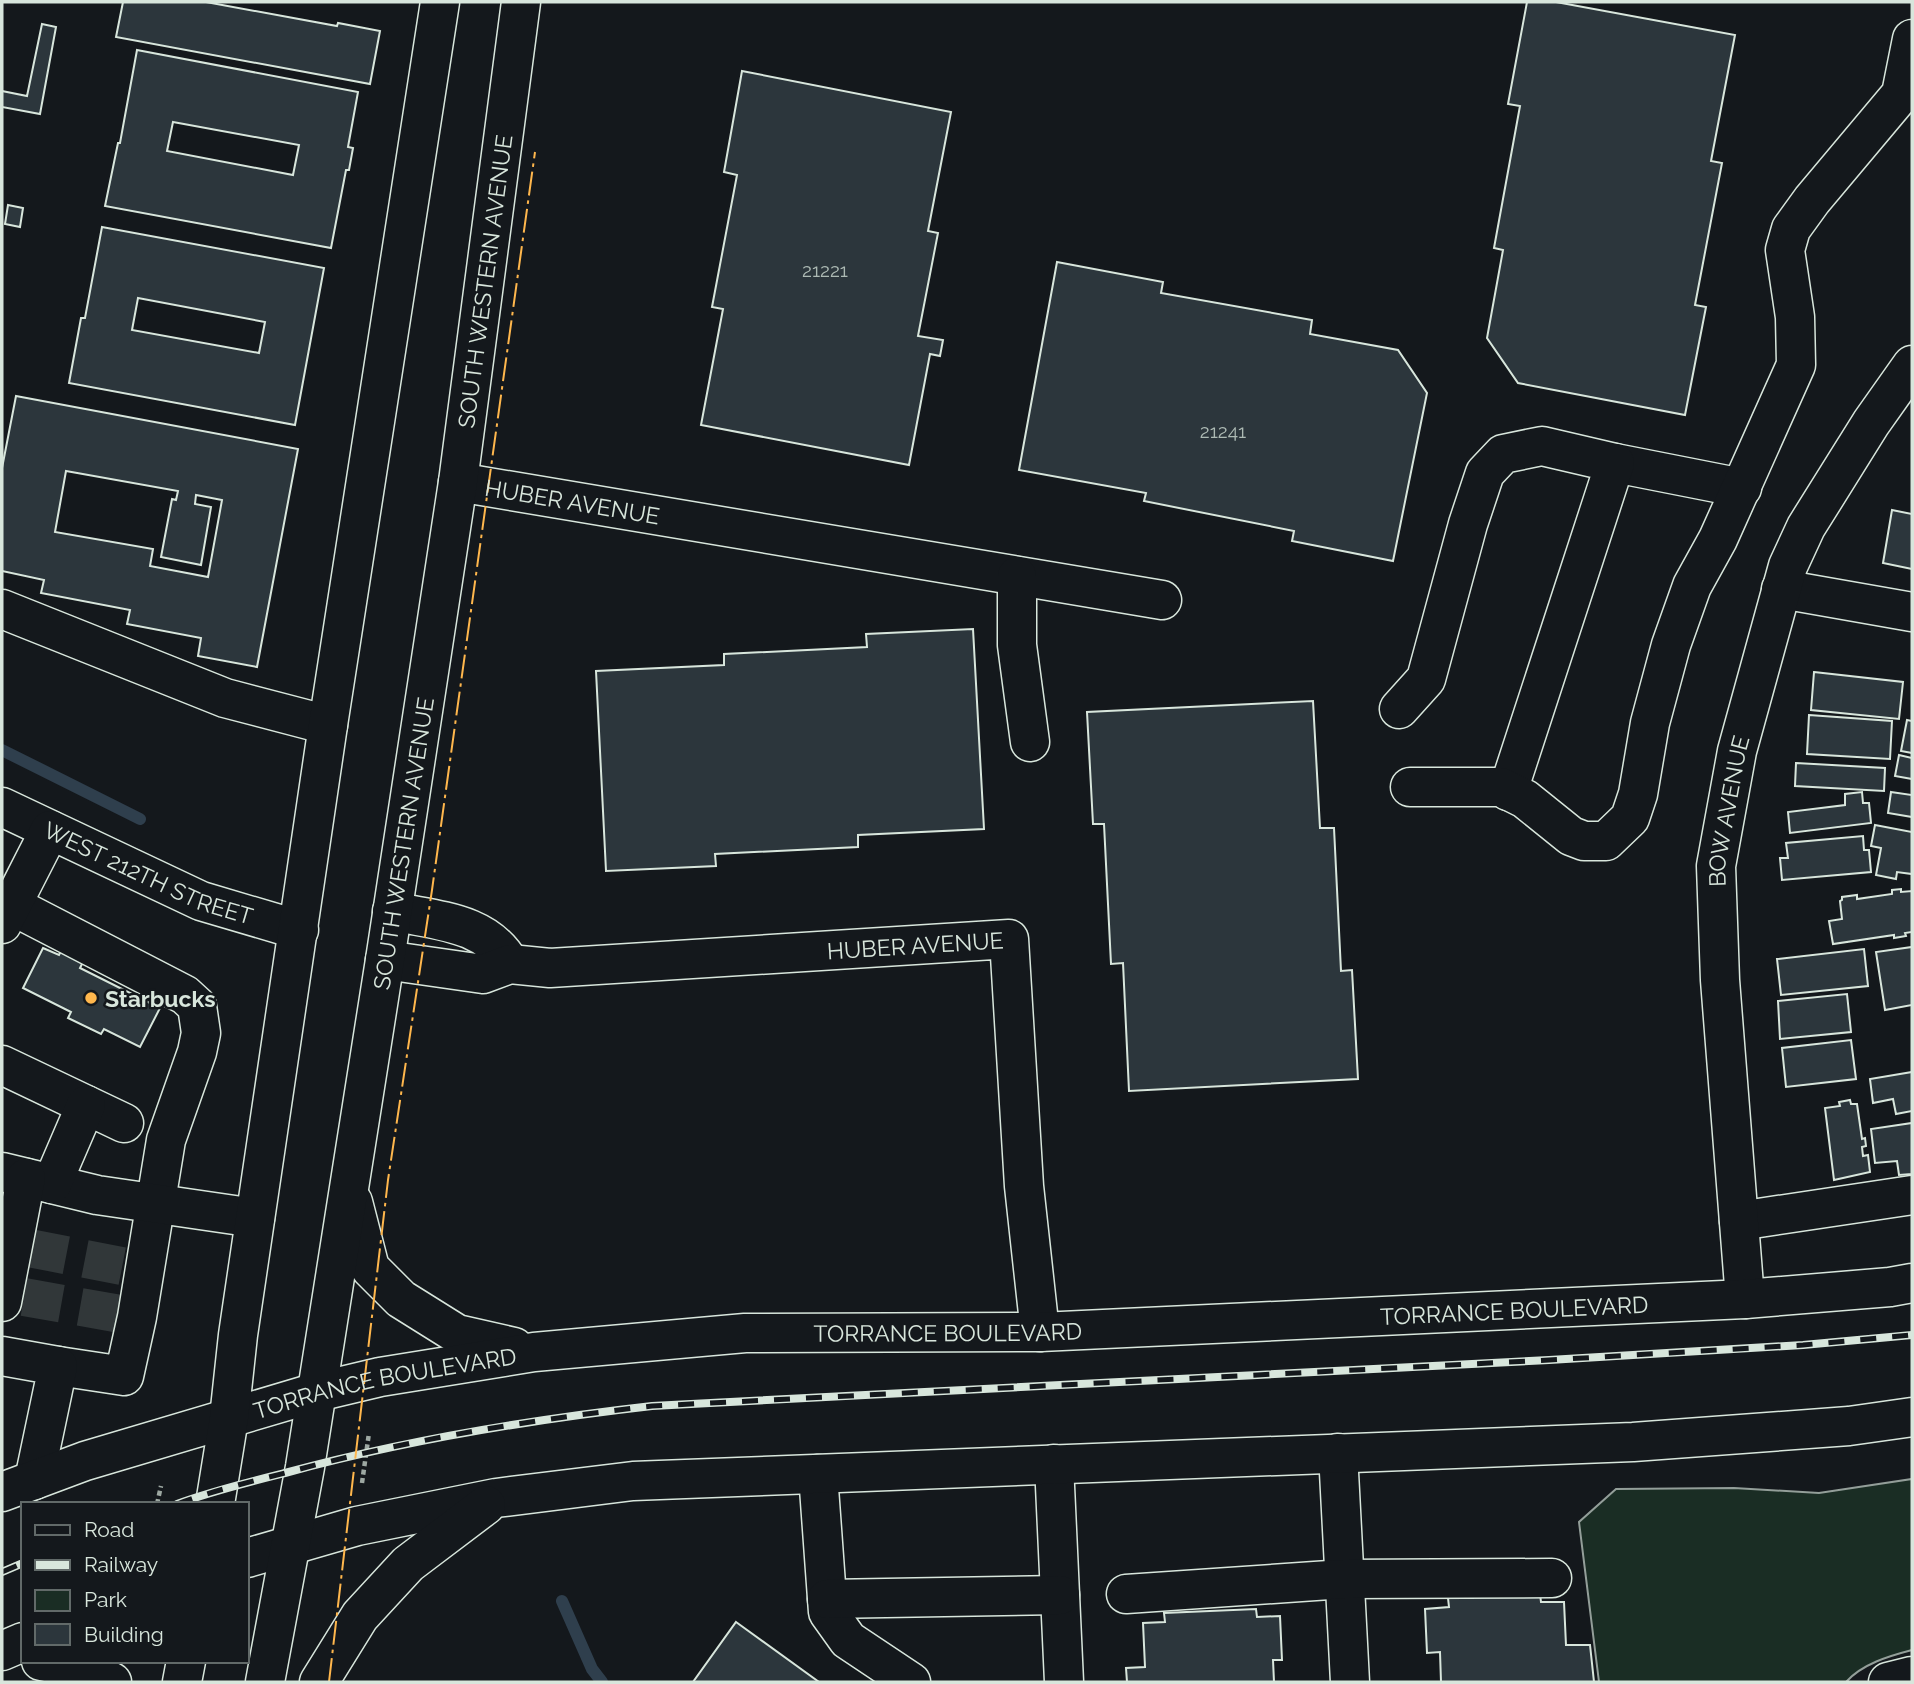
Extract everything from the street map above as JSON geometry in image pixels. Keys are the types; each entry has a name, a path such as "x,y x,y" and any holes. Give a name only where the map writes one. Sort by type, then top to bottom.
{"main road":[{"path":"215,1502 328,725 440,2"},
{"name":"SOUTH WESTERN AVENUE","path":"265,1682 330,1319 348,1182 458,482 521,2"},
{"path":"1410,787 1501,787 1525,799 1571,836 1584,841 1606,841 1630,818 1638,794 1650,723 1671,645 1692,586 1742,488 1796,365 1795,317 1785,250 1791,229 1901,94 1912,39"},
{"name":"BOW AVENUE","path":"1745,1299 1720,980 1716,866 1737,751 1788,566 1806,527 1871,423 1912,365"},
{"path":"1399,709 1426,679 1468,524 1485,473 1503,454 1542,446 1742,488"},
{"path":"1508,791 1615,463"},
{"name":"HUBER AVENUE","path":"458,482 1161,600"},
{"path":"1017,576 1017,645 1030,742"},
{"path":"1781,589 1912,612"},
{"path":"2,609 225,698 328,725"},
{"name":"WEST 212TH STREET","path":"2,807 201,901 299,930"},
{"path":"2,1356 124,1376 138,1269 157,1204 166,1140 197,1052 201,1033 197,1006 185,995 7,914 50,830"},
{"path":"392,911 472,929 486,936 503,951 510,964"},
{"name":"HUBER AVENUE","path":"385,960 482,974 510,964 550,968 1009,939 1024,1186 1041,1332"},
{"path":"2,1065 124,1123"},
{"path":"10,1298 21,1247 26,1178 86,1105"},
{"path":"26,1178 97,1195 255,1218"},
{"path":"348,1182 370,1268 401,1299 457,1334 534,1352"},
{"path":"1739,1221 1912,1195"},
{"name":"TORRANCE BOULEVARD","path":"18,1486 85,1461 317,1392 380,1377 534,1352 745,1333 1041,1332 1745,1299 1912,1283"},
{"path":"18,1486 58,1366"},
{"path":"248,1558 357,1526 496,1498 633,1481 1633,1442 1849,1426 1912,1417"},
{"path":"1338,1453 1350,1682"},
{"path":"1054,1464 1064,1682"},
{"path":"818,1474 828,1612 848,1640 911,1682"},
{"path":"319,1682 360,1616 408,1564 496,1498"},
{"path":"1126,1594 1344,1579 1552,1578"},
{"path":"827,1599 1060,1595"},
{"path":"2,1651 21,1643"},
{"path":"2,1663 21,1660"},
{"path":"51,1663 94,1672 111,1682"},
{"path":"182,1682 186,1663"},
{"path":"1888,1682 1912,1676"}],"path":[{"path":"362,1483 369,1433"},
{"path":"158,1502 160,1486"}],"green space":[{"path":"1912,1479 1912,1650 1868,1666 1846,1682 1599,1682 1579,1522 1616,1489 1734,1488 1819,1493"}],"building":[{"path":"123,2 206,2 337,26 338,23 380,31 370,84 116,37"},
{"path":"1527,2 1556,2 1735,35 1711,161 1722,163 1695,305 1706,307 1685,415 1518,383 1487,338 1503,250 1494,248 1520,106 1508,104"},
{"path":"42,24 56,27 40,114 2,107 2,91 27,96"},
{"path":"137,50 358,92 348,147 353,148 349,170 346,170 331,248 105,206","holes":["173,122 299,145 293,175 167,151"]},
{"path":"742,71 951,112 928,231 938,233 918,336 943,340 940,356 930,354 909,465 701,425 723,309 712,307 737,175 724,172"},
{"path":"8,205 23,208 20,227 5,224"},
{"path":"102,227 324,268 295,425 69,383 81,318 85,318","holes":["138,298 265,322 259,353 132,330"]},
{"path":"1057,262 1163,282 1161,293 1312,320 1310,334 1398,350 1427,393 1393,561 1292,541 1294,531 1144,501 1146,493 1019,470"},
{"path":"16,396 298,449 257,667 198,656 201,638 127,624 130,610 41,593 44,580 2,571 2,468","holes":["66,471 178,491 176,500 172,499 161,557 201,565 211,507 195,504 196,495 222,500 208,577 150,566 153,549 55,532"]},
{"path":"1892,510 1912,514 1912,569 1883,563"},
{"path":"973,629 984,829 858,835 858,847 715,854 716,866 606,871 596,671 724,665 724,654 867,647 866,634"},
{"path":"1814,672 1903,682 1899,719 1811,710"},
{"path":"1313,701 1320,828 1334,828 1341,971 1352,970 1358,1079 1129,1091 1123,963 1111,964 1104,824 1093,824 1087,712"},
{"path":"1809,715 1892,721 1890,759 1807,754"},
{"path":"1907,720 1912,721 1912,753 1901,751"},
{"path":"1899,755 1912,758 1912,779 1895,776"},
{"path":"1796,763 1885,768 1884,791 1795,786"},
{"path":"1862,792 1863,803 1869,803 1871,823 1790,833 1788,812 1845,805 1845,794"},
{"path":"1891,792 1912,795 1912,817 1888,813"},
{"path":"1875,825 1912,832 1912,874 1897,872 1896,879 1876,875 1881,848 1871,846"},
{"path":"1863,836 1864,850 1869,850 1871,872 1782,880 1780,858 1788,858 1786,843"},
{"path":"1901,889 1901,892 1912,891 1912,932 1894,938 1894,935 1833,944 1829,921 1842,919 1842,897 1857,895 1857,899 1892,894 1892,890"},
{"path":"1912,947 1912,1005 1885,1010 1876,952"},
{"name":"Starbucks","path":"43,948 59,955 62,949 84,960 80,968 160,1008 140,1047 104,1029 101,1034 68,1018 71,1012 23,988"},
{"path":"1864,949 1868,986 1781,995 1777,959"},
{"path":"1847,994 1851,1032 1780,1039 1778,1001"},
{"path":"1851,1040 1856,1079 1786,1087 1782,1048"},
{"path":"1912,1072 1912,1111 1896,1114 1893,1099 1873,1103 1870,1079"},
{"path":"1850,1100 1851,1104 1857,1104 1862,1139 1865,1138 1866,1146 1862,1147 1863,1156 1868,1155 1870,1172 1834,1180 1825,1108 1840,1106 1839,1102"},
{"path":"1912,1123 1912,1174 1899,1175 1897,1161 1875,1163 1871,1129"},
{"path":"1540,1594 1541,1602 1564,1602 1566,1645 1590,1645 1594,1682 1441,1682 1440,1652 1427,1653 1425,1609 1449,1607 1448,1598"},
{"path":"1256,1609 1257,1617 1280,1616 1282,1660 1273,1660 1274,1682 1127,1682 1126,1668 1145,1667 1143,1623 1165,1622 1164,1613"},
{"path":"736,1622 819,1682 693,1682"}],"waterway":[{"path":"2,750 140,819"},
{"path":"562,1601 592,1669 602,1682"}],"tunnel":[{"path":"29,1248 132,1268"},
{"path":"24,1297 126,1315"}],"railway":[{"path":"183,1502 330,1461 422,1441 513,1425 652,1406 1549,1360 1803,1345 1912,1335"},
{"path":"2,1572 21,1564"}],"power":[{"path":"329,1682 388,1180 432,890 535,152"}],"place":[{"name":"Starbucks","path":"91,998"}]}
